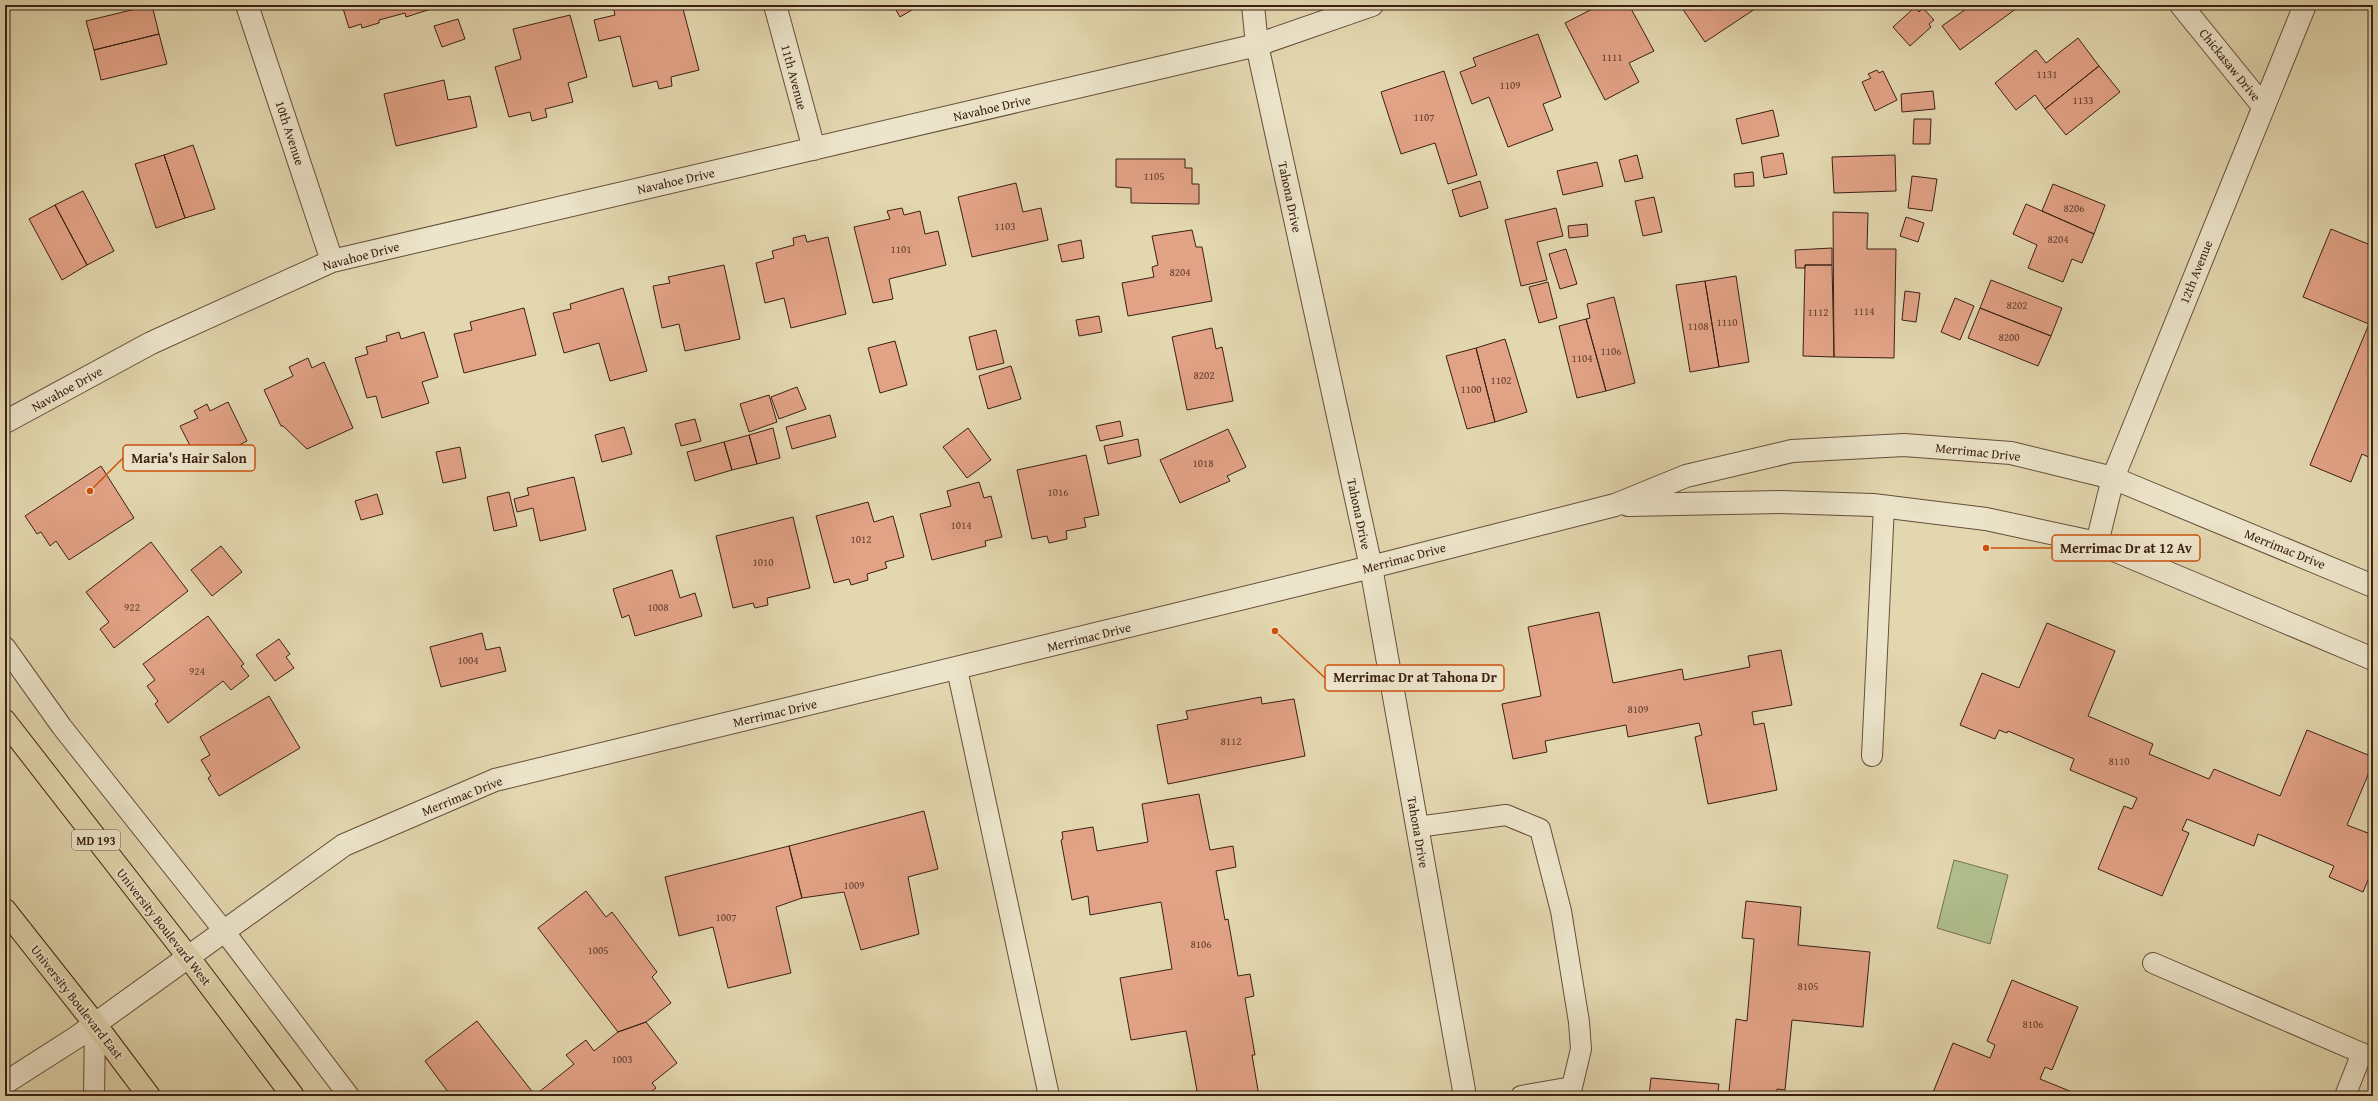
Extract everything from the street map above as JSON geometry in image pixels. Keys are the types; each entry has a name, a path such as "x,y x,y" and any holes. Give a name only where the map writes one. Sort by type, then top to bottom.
{"main road":[{"name":"University Boulevard West","path":"5,721 189,958 293,1096"},
{"name":"University Boulevard East","path":"5,910 95,1024 149,1096"}],"street":[{"name":"10th Avenue","path":"247,5 332,261"},
{"name":"11th Avenue","path":"775,5 814,149"},
{"name":"Tahona Drive","path":"1253,5 1257,45 1371,567 1465,1096"},
{"name":"Navahoe Drive","path":"5,422 151,343 332,261 1257,45 1372,5"},
{"name":"Chickasaw Drive","path":"2181,5 2263,106"},
{"name":"12th Avenue","path":"2098,543 2113,478 2305,5"},
{"name":"Merrimac Drive","path":"5,1083 95,1024 189,958 344,845 495,780 957,669 1371,567 1615,505 1686,476 1792,451 1904,445 2012,453 2113,478 2373,586"},
{"name":"Merrimac Drive","path":"1615,505 1780,502 1884,506 1986,519 2098,543 2373,659"}],"lane":[{"path":"1872,756 1884,506"},
{"path":"5,647 62,727 224,931 349,1096"},
{"path":"957,669 1049,1096"},
{"path":"1417,827 1506,814 1540,829 1561,911 1581,1049 1572,1087 1521,1096"},
{"path":"2153,963 2368,1056 2345,1096"},
{"path":"94,1096 95,1024"}],"green space":[{"path":"1954,860 2008,875 1990,944 1937,928"}],"building":[{"path":"152,5 159,34 94,50 86,21"},
{"path":"342,5 430,5 431,9 406,17 405,13 379,20 379,23 362,28 361,24 349,28"},
{"path":"682,5 699,70 671,77 672,86 659,89 657,81 633,87 620,36 599,41 594,20 615,15 613,6"},
{"path":"893,5 920,5 900,17"},
{"path":"1600,5 1629,5 1654,51 1629,63 1639,82 1605,100 1565,23"},
{"path":"1680,5 1761,5 1705,42"},
{"path":"1965,5 2021,5 1960,50 1942,26 1966,9"},
{"path":"1915,7 1919,12 1923,8 1934,20 1929,24 1931,27 1910,46 1893,27"},
{"path":"570,15 587,77 568,83 573,102 545,109 547,117 532,121 530,112 509,117 495,67 521,59 513,29"},
{"path":"458,19 465,39 442,47 434,26"},
{"path":"159,34 167,64 101,80 94,50"},
{"path":"1538,34 1561,97 1543,104 1553,130 1508,147 1489,97 1472,104 1460,72 1476,66 1473,58"},
{"path":"2078,38 2099,66 2045,109 2035,95 2016,110 1995,83 2036,50 2046,63"},
{"path":"2099,66 2120,92 2066,135 2045,109"},
{"path":"1877,70 1879,73 1883,71 1897,100 1875,111 1862,82 1871,78 1868,74"},
{"path":"1444,71 1477,175 1448,184 1435,143 1401,154 1381,92"},
{"path":"444,80 448,100 470,96 477,127 396,146 384,94"},
{"path":"1933,91 1935,109 1902,112 1901,94"},
{"path":"1773,110 1779,136 1742,144 1736,119"},
{"path":"1914,119 1931,119 1930,144 1913,144"},
{"path":"193,145 215,209 185,218 164,155"},
{"path":"1783,153 1787,174 1764,178 1761,157"},
{"path":"164,155 185,218 156,228 135,164"},
{"path":"1637,155 1643,178 1625,182 1619,160"},
{"path":"1895,155 1896,191 1834,193 1832,157"},
{"path":"1116,159 1185,159 1185,168 1192,168 1192,184 1199,184 1199,204 1131,203 1131,188 1116,187"},
{"path":"1597,162 1603,186 1563,195 1557,171"},
{"path":"1753,172 1754,186 1735,187 1734,174"},
{"path":"1912,176 1937,179 1932,211 1908,208"},
{"path":"1480,181 1488,208 1460,217 1452,190"},
{"path":"1016,183 1023,212 1041,208 1048,240 972,257 958,197"},
{"path":"2053,184 2105,205 2094,234 2042,211"},
{"path":"83,191 114,251 87,265 55,205"},
{"path":"1654,197 1662,232 1643,236 1635,201"},
{"path":"2026,204 2094,234 2082,263 2072,259 2063,282 2028,268 2037,245 2013,234"},
{"path":"55,205 87,265 62,280 29,219"},
{"path":"902,208 904,215 920,211 925,234 938,231 946,265 889,279 893,299 873,303 854,227 890,219 887,211"},
{"path":"1556,208 1563,236 1537,242 1547,280 1521,286 1505,220"},
{"path":"1833,212 1868,213 1867,249 1896,249 1894,358 1834,357"},
{"path":"1906,217 1924,223 1918,242 1900,236"},
{"path":"1587,224 1588,236 1569,238 1568,226"},
{"path":"2331,229 2373,246 2373,459 2362,454 2351,482 2310,465 2369,324 2303,297"},
{"path":"1192,230 1196,247 1202,247 1212,301 1128,316 1122,283 1154,277 1152,267 1158,265 1152,236"},
{"path":"805,235 807,242 828,237 846,314 791,328 784,298 765,303 756,263 774,258 772,251 794,245 793,238"},
{"path":"1081,240 1084,258 1062,262 1058,245"},
{"path":"1832,248 1832,265 1805,265 1805,268 1796,268 1795,250"},
{"path":"1566,249 1577,284 1560,289 1549,254"},
{"path":"724,265 740,339 685,351 679,324 662,328 653,286 670,283 668,277"},
{"path":"1805,265 1832,265 1834,357 1803,356"},
{"path":"1736,276 1749,362 1719,367 1705,281"},
{"path":"1991,280 2062,308 2051,336 1980,308"},
{"path":"1705,281 1719,367 1690,372 1676,285"},
{"path":"1548,282 1557,318 1539,323 1529,287"},
{"path":"623,288 647,371 610,381 599,343 564,353 553,313 571,309 570,304"},
{"path":"1905,291 1920,293 1916,322 1902,320"},
{"path":"1614,297 1635,383 1606,391 1586,319 1590,318 1587,304"},
{"path":"1955,298 1974,306 1960,340 1941,332"},
{"path":"524,308 536,355 464,373 454,334 472,330 470,322"},
{"path":"1980,308 2051,336 2038,366 1968,338"},
{"path":"1099,316 1102,332 1079,336 1076,320"},
{"path":"1586,319 1606,391 1577,398 1559,326"},
{"path":"1212,328 1216,349 1222,347 1233,401 1187,410 1172,337"},
{"path":"996,330 1004,363 977,370 969,337"},
{"path":"399,332 401,339 424,332 438,377 422,382 429,403 382,418 376,396 367,398 355,358 368,354 366,347 387,341 386,336"},
{"path":"1505,339 1527,412 1495,422 1476,348"},
{"path":"895,341 907,385 880,393 868,348"},
{"path":"1476,348 1495,422 1467,429 1446,356"},
{"path":"308,358 312,368 324,362 353,428 307,449 283,426 281,426 264,390 293,376 289,367"},
{"path":"1011,366 1021,399 988,409 979,376"},
{"path":"797,387 806,409 779,419 771,397"},
{"path":"769,395 777,422 749,432 740,404"},
{"path":"228,402 247,441 200,465 180,426 198,418 194,411 207,404 210,411"},
{"path":"830,415 836,437 792,449 786,427"},
{"path":"695,419 701,441 681,446 675,424"},
{"path":"1120,421 1123,436 1100,441 1096,426"},
{"path":"624,427 632,454 602,462 595,435"},
{"path":"773,428 780,458 757,464 749,435"},
{"path":"968,428 991,460 967,478 943,447"},
{"path":"1228,429 1246,467 1227,476 1230,481 1180,503 1160,460"},
{"path":"749,435 757,464 732,470 724,442"},
{"path":"1138,439 1141,456 1108,464 1104,446"},
{"path":"724,442 732,470 695,481 687,452"},
{"path":"460,447 466,478 443,483 436,452"},
{"path":"1086,455 1099,515 1084,518 1086,527 1066,531 1067,539 1049,543 1047,536 1032,539 1017,470"},
{"path":"101,466 134,518 69,560 56,541 50,546 41,532 37,534 25,516"},
{"path":"574,477 586,530 540,541 533,508 517,512 514,499 529,495 527,488"},
{"path":"979,482 984,498 991,496 1002,537 985,541 986,546 932,560 920,514 951,506 947,491"},
{"path":"509,492 517,526 494,531 487,497"},
{"path":"377,494 383,514 361,520 355,501"},
{"path":"868,502 874,522 893,516 904,557 885,562 887,568 867,574 868,580 851,585 849,579 834,583 816,516"},
{"path":"793,517 810,588 767,598 768,605 755,608 753,603 733,608 716,536"},
{"path":"151,542 188,591 114,648 100,629 109,622 86,592"},
{"path":"221,546 242,572 212,596 191,570"},
{"path":"672,570 680,598 695,593 702,616 635,636 629,615 622,618 613,589"},
{"path":"1599,612 1613,683 1682,669 1684,680 1750,667 1748,656 1781,650 1792,705 1752,712 1754,725 1764,723 1777,790 1708,804 1695,737 1702,735 1699,723 1628,737 1626,725 1545,741 1547,752 1513,759 1502,704 1541,696 1528,627"},
{"path":"208,616 244,664 241,666 249,676 231,690 223,681 168,723 155,704 158,701 147,686 155,680 143,664"},
{"path":"2047,623 2115,651 2088,716 2153,744 2149,754 2209,779 2214,769 2280,796 2307,730 2373,757 2373,763 2347,825 2373,835 2373,868 2363,892 2329,877 2334,866 2258,834 2254,846 2187,819 2182,830 2189,833 2162,896 2098,869 2124,806 2132,809 2137,798 2070,770 2074,759 2008,731 2007,733 1999,730 1995,739 1960,725 1982,673 2019,688"},
{"path":"482,633 486,650 500,647 506,671 441,687 430,647"},
{"path":"279,639 290,654 286,657 294,668 275,681 256,655"},
{"path":"269,696 300,748 219,796 208,778 211,776 201,760 210,755 200,737"},
{"path":"1261,697 1262,704 1294,699 1305,756 1168,784 1157,725 1188,719 1186,711"},
{"path":"1199,794 1210,850 1233,846 1236,867 1216,871 1225,920 1228,919 1238,976 1250,974 1254,996 1245,998 1255,1055 1252,1055 1259,1096 1198,1096 1186,1031 1131,1040 1120,978 1172,969 1161,902 1090,915 1088,896 1072,900 1061,840 1063,839 1062,832 1093,827 1097,851 1148,842 1142,804"},
{"path":"924,811 938,869 908,877 919,934 861,950 844,892 802,898 789,846"},
{"path":"789,846 802,898 776,907 791,973 728,988 713,927 679,936 665,877"},
{"path":"586,891 606,917 612,912 657,972 652,977 671,1003 646,1022 618,1032 538,928"},
{"path":"1746,901 1801,907 1798,945 1870,952 1863,1027 1792,1020 1785,1090 1777,1089 1777,1096 1649,1096 1651,1078 1719,1084 1718,1092 1729,1092 1736,1019 1747,1021 1754,939 1742,938"},
{"path":"2012,980 2078,1007 2052,1070 2045,1067 2040,1079 2082,1096 1932,1095 1953,1043 1990,1058 1995,1045 1987,1041"},
{"path":"477,1021 534,1094 534,1096 451,1096 425,1061"},
{"path":"646,1022 677,1063 652,1083 656,1088 646,1096 534,1096 574,1064 566,1055 586,1040 594,1051 618,1032"}],"place":[{"name":"Maria's Hair Salon","path":"90,491"},
{"name":"Merrimac Dr at 12 Av","path":"1986,548"},
{"name":"Merrimac Dr at Tahona Dr","path":"1275,631"}]}
